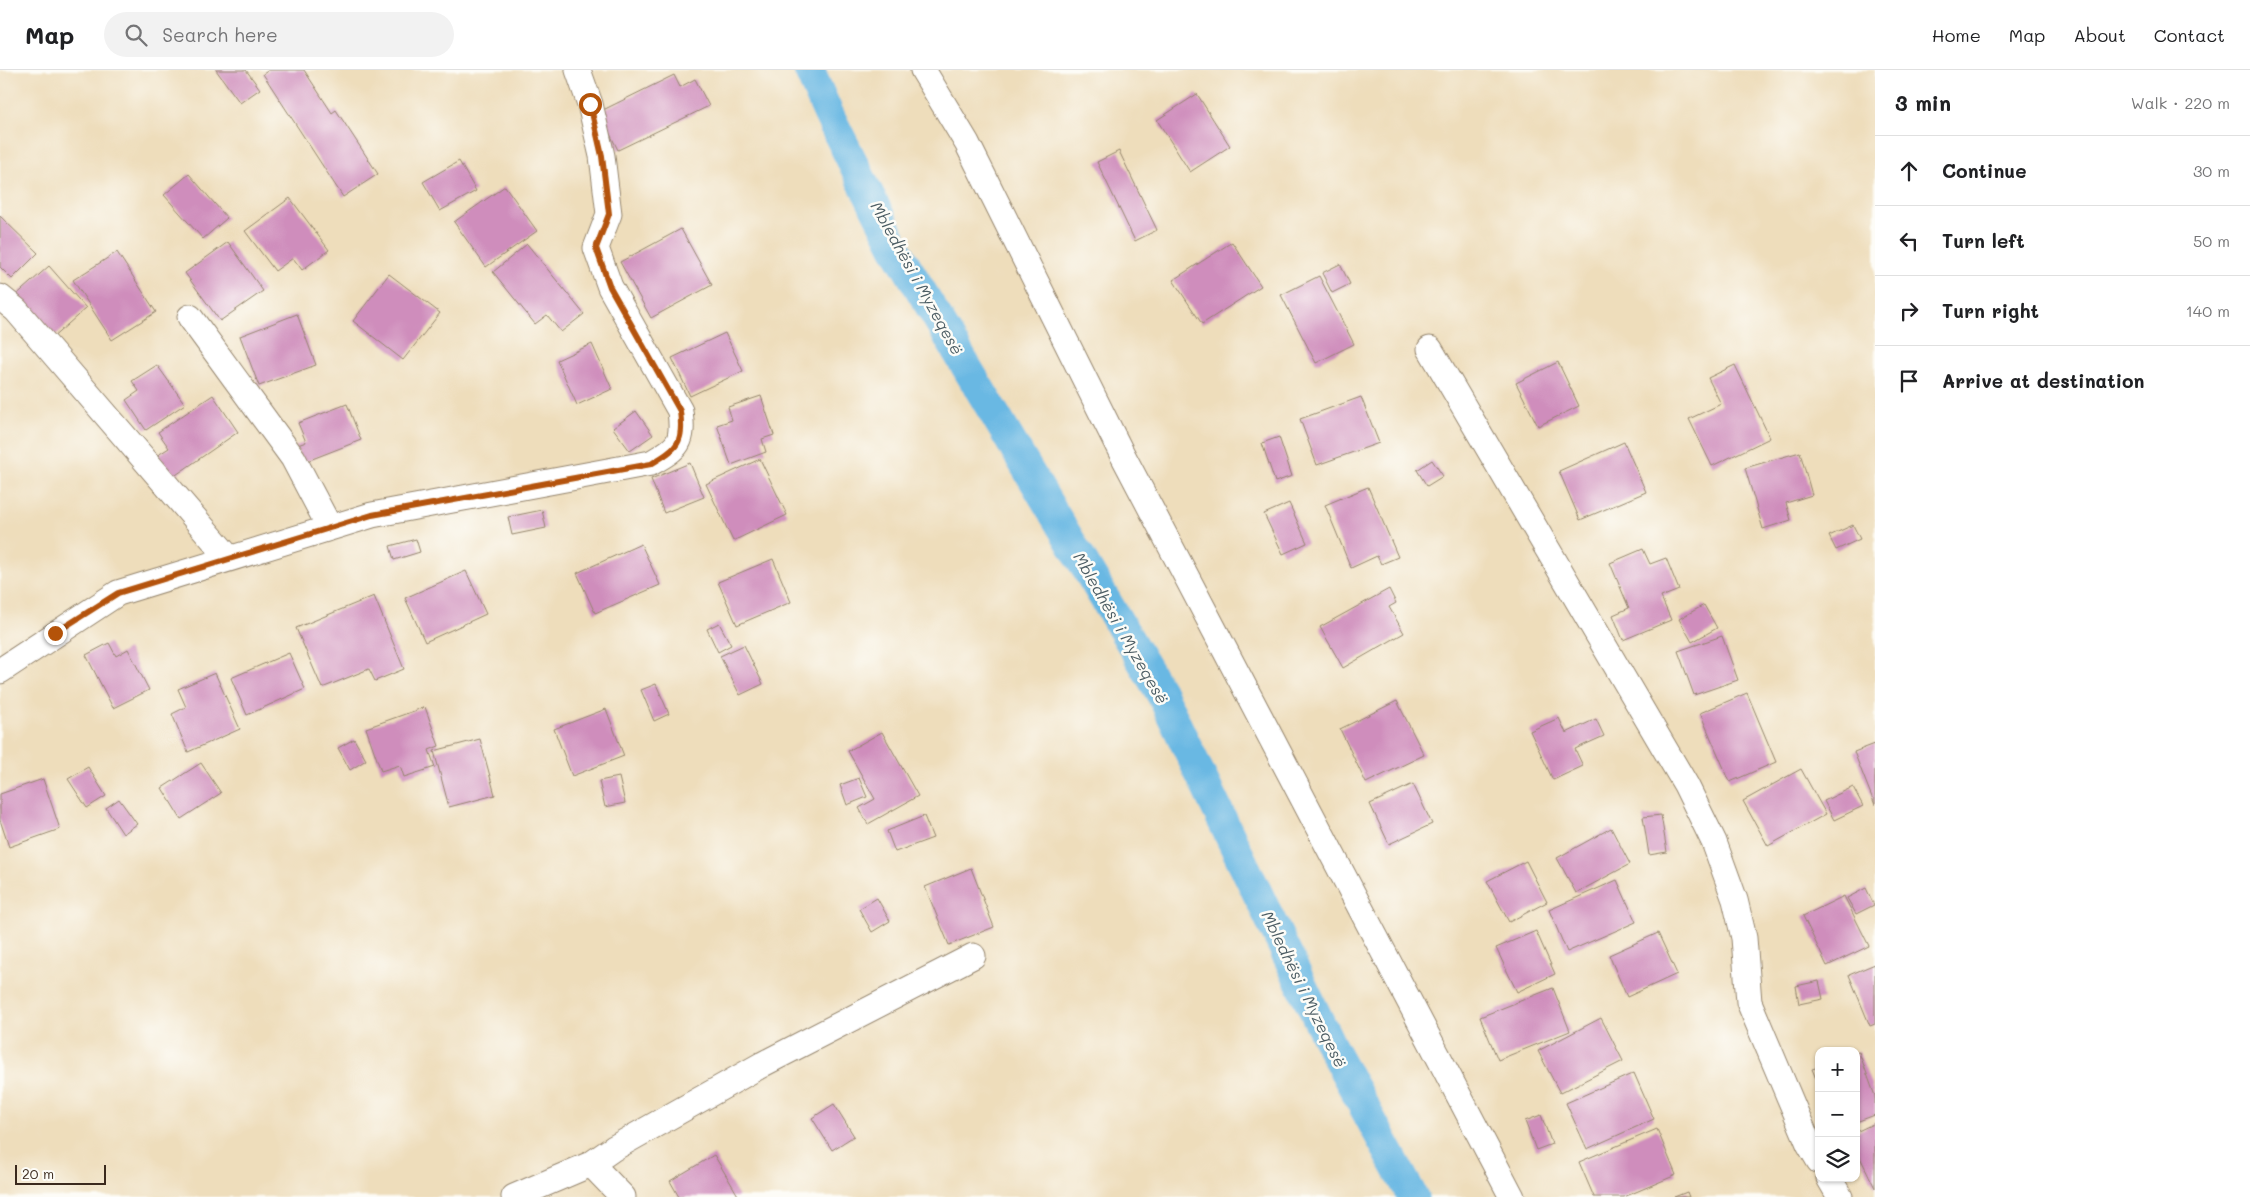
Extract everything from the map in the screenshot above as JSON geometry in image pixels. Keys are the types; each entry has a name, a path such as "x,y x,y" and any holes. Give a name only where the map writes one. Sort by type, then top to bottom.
{"street":[{"path":"0,671 118,593 372,515 651,464 672,451 683,432 680,411 610,287 596,248 609,214 602,156 590,104 578,70"},
{"path":"923,70 967,143 1120,450 1512,1197"},
{"path":"0,297 16,310 229,558"},
{"path":"190,317 293,458 330,528"},
{"path":"1430,349 1686,785 1714,842 1735,900 1744,938 1749,1002 1793,1109 1815,1153"},
{"path":"514,1197 592,1164 614,1148 763,1064 973,956"},
{"path":"592,1164 623,1197"},
{"path":"1831,1182 1840,1197"}],"building":[{"path":"216,70 246,70 260,89 240,103"},
{"path":"269,70 304,70 332,113 336,110 378,174 343,197 263,74"},
{"path":"674,75 680,87 695,79 709,106 618,150 599,112"},
{"path":"1197,94 1230,146 1190,172 1157,120"},
{"path":"1119,151 1157,230 1135,241 1097,162"},
{"path":"459,161 476,191 440,211 423,182"},
{"path":"189,174 227,218 203,239 164,195"},
{"path":"505,186 537,231 486,267 454,222"},
{"path":"290,198 329,250 302,270 293,258 275,271 245,231"},
{"path":"0,216 38,253 12,279 0,267"},
{"path":"681,229 712,285 651,318 620,262"},
{"path":"228,242 263,291 220,321 185,273"},
{"path":"1232,242 1261,286 1202,324 1173,280"},
{"path":"527,244 584,314 561,332 547,315 535,324 493,272"},
{"path":"117,252 156,312 112,340 73,280"},
{"path":"1340,264 1350,284 1332,293 1322,273"},
{"path":"49,266 86,308 50,340 13,298"},
{"path":"389,274 440,313 403,360 353,321"},
{"path":"1319,276 1354,344 1316,363 1281,295"},
{"path":"297,314 316,365 259,386 240,336"},
{"path":"725,333 743,371 690,396 672,358"},
{"path":"592,344 612,389 577,405 557,360"},
{"path":"1558,362 1579,406 1538,426 1516,383"},
{"path":"157,365 185,404 146,430 126,400 139,391 132,381"},
{"path":"1735,365 1770,438 1712,466 1689,419 1721,404 1708,378"},
{"path":"213,395 238,432 173,477 158,455 169,448 158,432"},
{"path":"761,396 774,435 762,439 766,452 731,465 717,425 732,420 728,407"},
{"path":"1361,397 1379,443 1317,465 1300,419"},
{"path":"347,404 361,440 302,463 295,446 306,442 298,423"},
{"path":"636,411 653,435 630,451 613,428"},
{"path":"1279,437 1292,476 1275,482 1262,443"},
{"path":"1624,442 1646,492 1580,520 1559,471"},
{"path":"1800,452 1812,495 1786,503 1791,520 1763,529 1745,468"},
{"path":"760,459 787,515 733,541 706,484"},
{"path":"1432,460 1443,476 1427,486 1417,470"},
{"path":"690,463 704,497 664,513 651,479"},
{"path":"1368,487 1398,557 1381,564 1377,556 1351,568 1325,505"},
{"path":"1289,503 1307,543 1283,554 1264,514"},
{"path":"542,510 546,528 512,535 508,517"},
{"path":"1853,525 1860,539 1836,550 1829,536"},
{"path":"416,539 420,552 394,560 390,546"},
{"path":"641,544 660,585 595,613 577,573"},
{"path":"1643,549 1650,564 1666,558 1679,590 1661,597 1671,620 1623,640 1613,615 1629,608 1610,563"},
{"path":"773,559 791,602 737,625 718,582"},
{"path":"466,571 486,614 425,642 405,598"},
{"path":"1389,589 1396,603 1389,607 1404,633 1343,668 1320,627"},
{"path":"374,596 404,669 375,681 369,669 322,688 296,628"},
{"path":"1704,605 1717,628 1692,642 1679,619"},
{"path":"719,623 731,645 718,652 707,629"},
{"path":"1722,636 1738,680 1694,695 1678,651"},
{"path":"109,643 116,656 128,649 149,690 113,708 86,655"},
{"path":"744,645 763,684 740,695 720,656"},
{"path":"289,653 305,689 247,715 231,678"},
{"path":"215,673 240,729 188,752 172,714 186,707 178,689"},
{"path":"656,684 669,714 654,721 641,690"},
{"path":"1747,693 1776,762 1730,782 1700,713"},
{"path":"1397,701 1424,755 1366,783 1340,729"},
{"path":"425,707 439,746 429,750 435,767 404,777 400,765 381,771 366,728"},
{"path":"606,709 624,756 572,776 554,729"},
{"path":"1559,718 1566,733 1596,719 1604,736 1575,749 1583,766 1553,780 1530,731"},
{"path":"882,732 918,796 868,824 859,808 875,799 848,751"},
{"path":"354,739 366,760 350,770 338,748"},
{"path":"480,739 495,795 449,807 434,751"},
{"path":"1875,744 1875,805 1854,752"},
{"path":"201,763 221,793 181,819 162,788"},
{"path":"88,767 106,796 87,808 68,779"},
{"path":"1801,769 1826,814 1768,846 1743,801"},
{"path":"619,777 625,803 605,807 599,781"},
{"path":"859,778 867,797 847,805 840,785"},
{"path":"43,779 60,829 9,847 0,820 0,794"},
{"path":"1413,784 1432,824 1389,844 1370,804"},
{"path":"1853,787 1863,806 1834,820 1824,801"},
{"path":"119,799 137,824 123,834 106,808"},
{"path":"1661,815 1667,852 1649,855 1643,817"},
{"path":"924,816 933,838 895,852 887,831"},
{"path":"1611,828 1630,864 1576,893 1557,858"},
{"path":"1526,861 1547,902 1509,922 1487,881"},
{"path":"971,868 994,927 949,945 925,887"},
{"path":"1617,880 1636,922 1567,952 1549,910"},
{"path":"1866,888 1874,905 1856,914 1847,898"},
{"path":"1844,896 1869,946 1827,966 1803,916"},
{"path":"877,898 890,921 872,932 859,909"},
{"path":"1536,931 1555,974 1517,992 1496,948"},
{"path":"1658,933 1677,974 1627,997 1609,955"},
{"path":"1875,964 1875,1024 1870,1026 1849,975"},
{"path":"1819,981 1823,999 1799,1004 1796,986"},
{"path":"1553,988 1570,1031 1498,1060 1480,1017"},
{"path":"1601,1018 1623,1061 1560,1093 1538,1051"},
{"path":"1860,1055 1875,1096 1875,1115 1860,1121"},
{"path":"1634,1073 1654,1119 1587,1149 1566,1103"},
{"path":"834,1104 854,1136 832,1150 812,1118"},
{"path":"1541,1115 1552,1144 1536,1150 1525,1121"},
{"path":"1875,1123 1875,1188 1860,1157 1860,1130"},
{"path":"1657,1129 1676,1175 1624,1197 1594,1197 1579,1162"},
{"path":"714,1155 739,1197 679,1197 670,1181"},
{"path":"1687,1192 1689,1197 1674,1197"}],"waterway":[{"name":"Mbledhësi i Myzeqesë","path":"809,70 828,113 895,247 1162,695 1332,1048 1413,1197"}],"route":[{"path":"55,633 118,593 372,515 651,464 672,451 683,432 680,411 610,287 596,248 609,214 602,156 590,104"}]}
